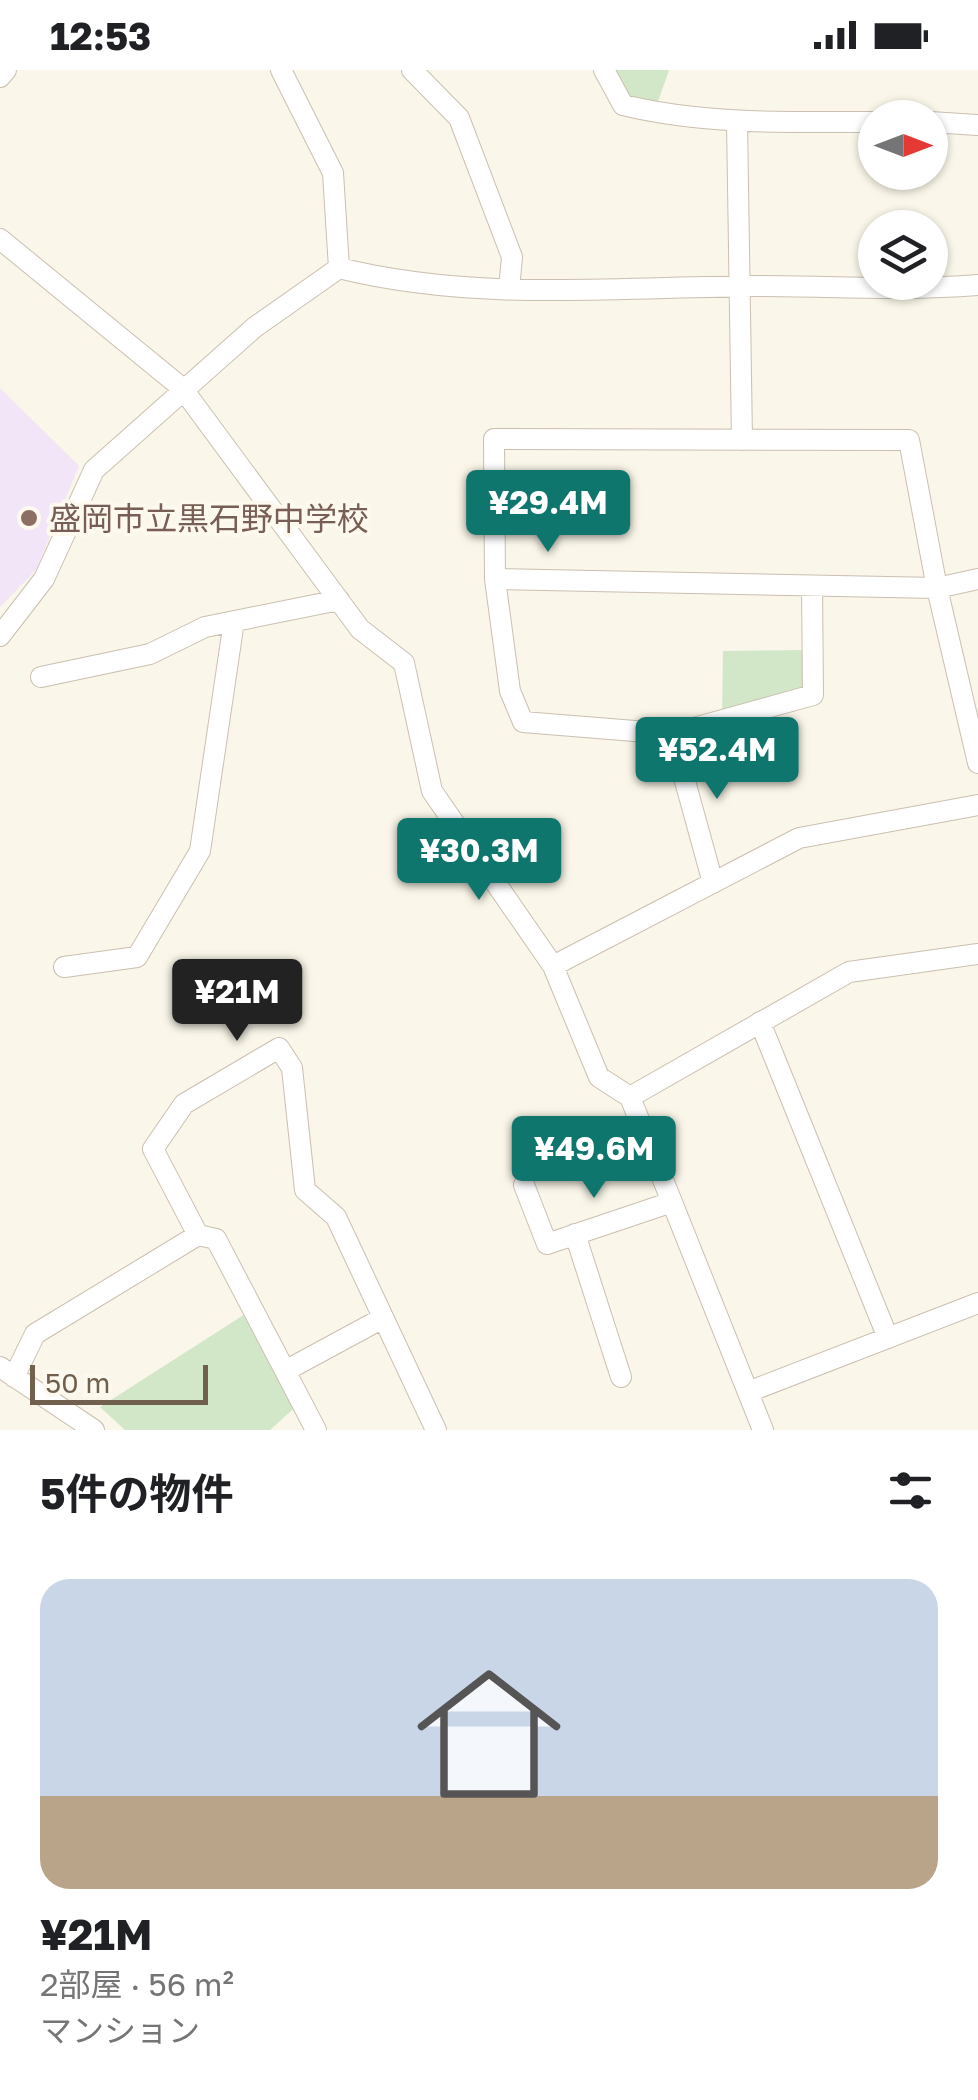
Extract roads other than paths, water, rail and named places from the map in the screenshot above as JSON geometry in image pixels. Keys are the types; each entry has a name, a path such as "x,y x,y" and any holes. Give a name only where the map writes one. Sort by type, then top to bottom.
{"street":[{"path":"0,78 6,70"},
{"path":"281,70 333,173 339,268"},
{"path":"412,70 459,118 512,257 509,289"},
{"path":"604,70 623,105 665,116 858,122"},
{"path":"737,121 742,440"},
{"path":"948,123 978,125"},
{"path":"0,239 182,388 360,629 404,663 432,792 553,966 599,1078 630,1096 763,1430"},
{"path":"0,636 44,579 94,470 255,326 339,268 438,286 509,289 934,289 978,285"},
{"path":"812,586 813,695 672,734 523,722 510,692 495,579 494,439 909,440 978,763"},
{"path":"495,579 938,588 978,580"},
{"path":"40,677 150,654 204,628 339,600"},
{"path":"64,967 137,957 200,852 234,622"},
{"path":"672,734 713,883"},
{"path":"553,966 799,838 978,805"},
{"path":"630,1096 849,972 978,954"},
{"path":"760,1022 888,1338"},
{"path":"198,1235 153,1149 184,1104 279,1048 292,1068 305,1190 336,1218 436,1430"},
{"path":"524,1185 547,1244 672,1202"},
{"path":"575,1234 621,1378"},
{"path":"94,1430 7,1372 34,1334 198,1235 216,1239 316,1430"},
{"path":"748,1392 978,1303"},
{"path":"285,1371 383,1318"}],"place":[{"name":"盛岡市立黒石野中学校","path":"29,518"}]}
